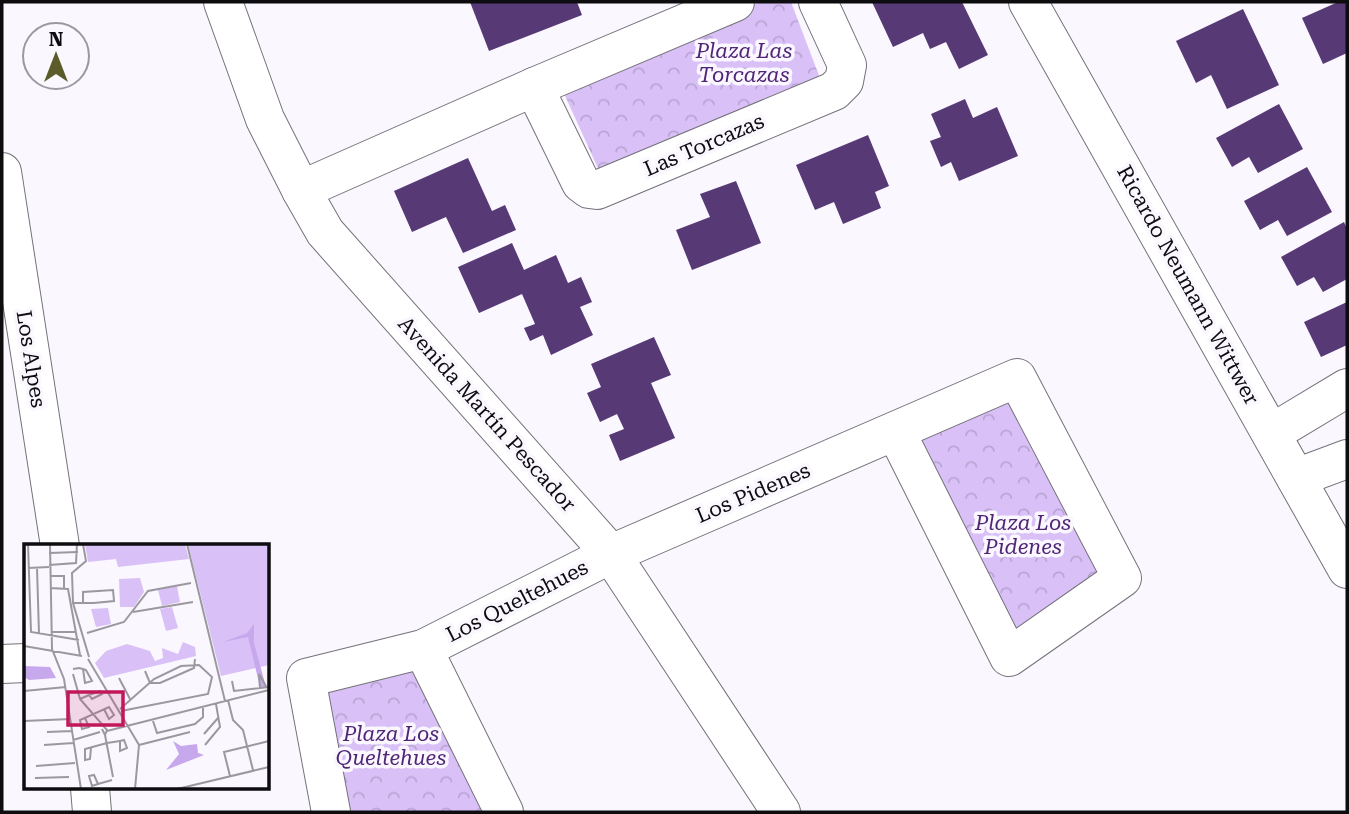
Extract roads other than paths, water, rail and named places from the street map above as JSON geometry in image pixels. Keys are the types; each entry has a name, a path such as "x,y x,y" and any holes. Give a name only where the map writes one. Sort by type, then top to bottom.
{"street":[{"name":"Avenida Martín Pescador","path":"223,2 265,119 325,232 611,554 781,812"},
{"path":"301,190 735,2"},
{"name":"Las Torcazas","path":"534,87 582,183 589,189 597,190 834,91 844,81 848,65 818,2"},
{"name":"Ricardo Neumann Wittwer","path":"1028,2 1347,569"},
{"name":"Los Alpes","path":"2,172 60,544"},
{"name":"Los Pidenes","path":"611,554 1017,378 1122,578 1009,657 896,432"},
{"path":"1272,433 1347,388"},
{"path":"1296,478 1347,459"},
{"name":"Los Queltehues","path":"331,812 306,678 423,649 611,554"},
{"name":"Los Queltehues","path":"423,649 504,812"},
{"path":"2,664 24,663"},
{"path":"90,790 92,812"}],"park label":[{"name":"Plaza Las Torcazas","path":"744,63"},
{"name":"Plaza Los Pidenes","path":"1023,535"},
{"name":"Plaza Los Queltehues","path":"391,746"}]}
